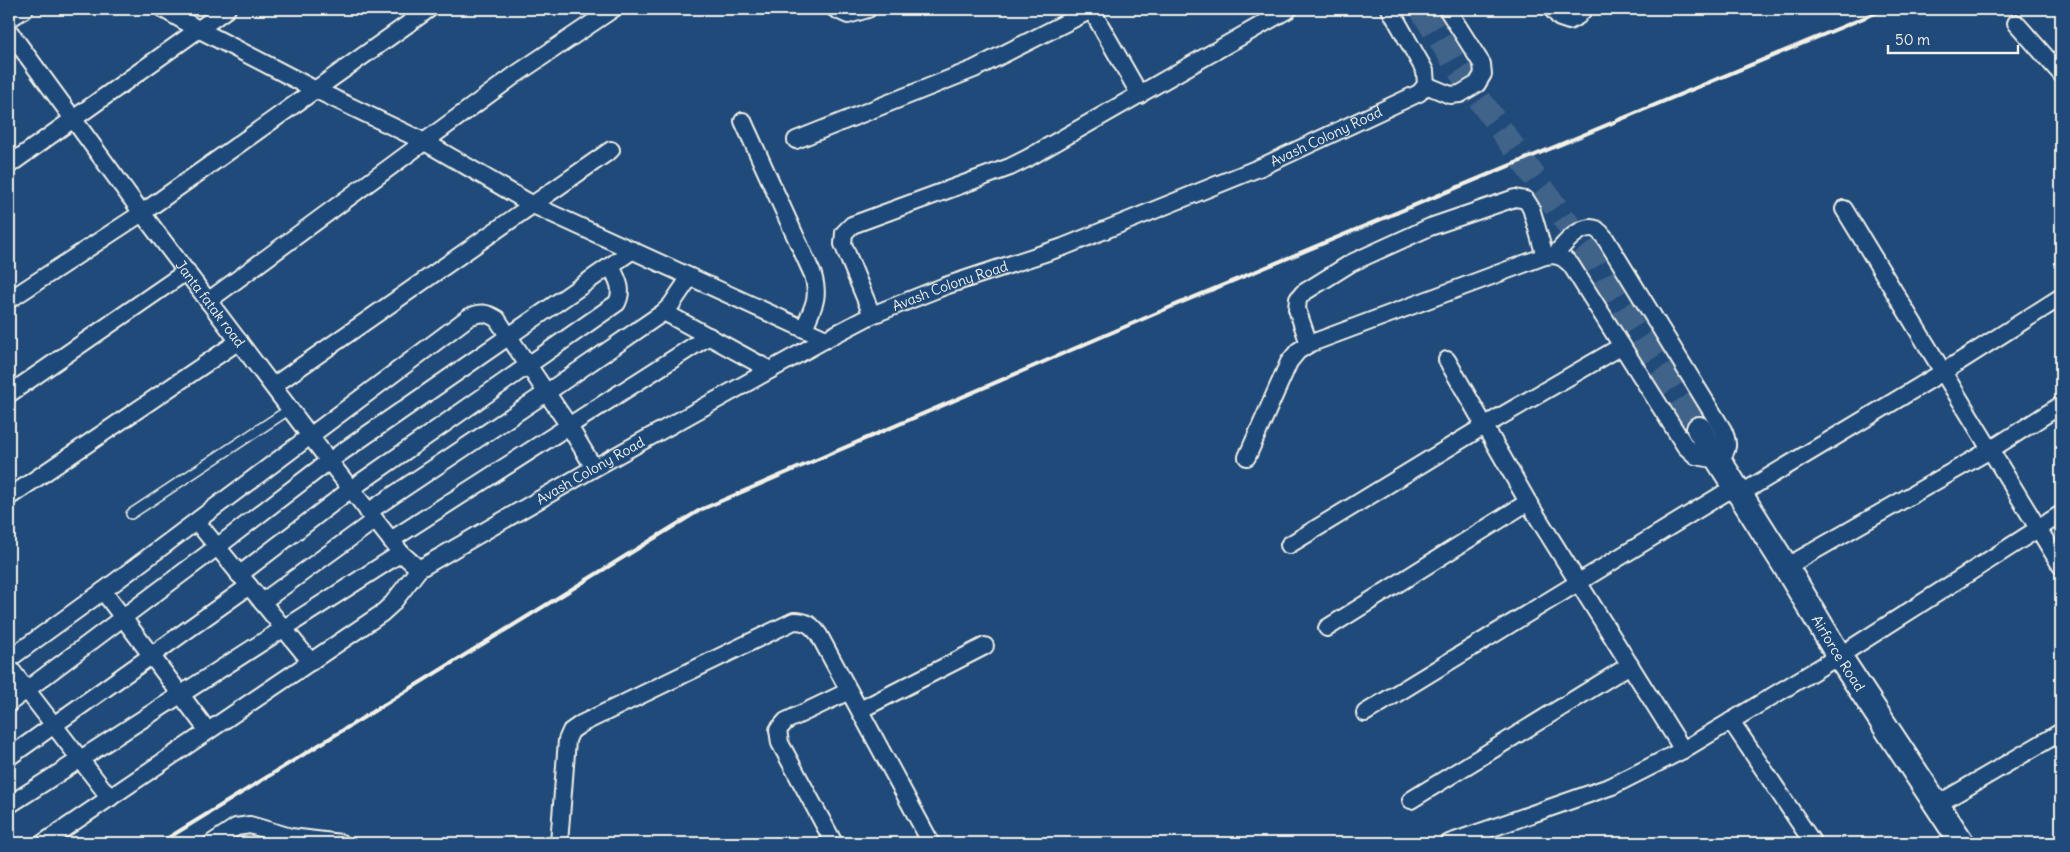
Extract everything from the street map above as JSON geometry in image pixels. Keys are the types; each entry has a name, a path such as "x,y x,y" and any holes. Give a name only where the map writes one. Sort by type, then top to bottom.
{"main road":[{"name":"Airforce Road","path":"1699,428 1839,656 1962,843"}],"street":[{"path":"9,30 25,9"},
{"path":"163,9 198,30 314,89 425,142 533,205 826,338"},
{"path":"9,165 227,9"},
{"path":"9,300 142,212 429,9"},
{"path":"208,301 515,75 613,9"},
{"path":"835,9 848,15 868,9"},
{"path":"796,140 974,68 1092,9 1140,95"},
{"path":"872,315 843,244 844,233 852,225 1010,167 1289,9"},
{"path":"1390,9 1425,72 1426,85 1450,94 1460,94 1477,84 1483,74 1482,64 1447,9"},
{"path":"1552,9 1560,18 1568,21 1578,16 1584,9"},
{"path":"2016,23 2061,74"},
{"name":"Janta fatak road","path":"9,30 208,301 329,461 401,554 419,568"},
{"name":"Avash Colony Road","path":"419,568 826,338 872,315 945,286 1063,247 1261,167 1411,97 1426,85"},
{"path":"743,121 813,274 817,289 816,300 804,328"},
{"path":"273,386 611,150"},
{"path":"1309,344 1297,309 1298,300 1303,292 1351,263 1442,222 1515,198 1526,200 1550,255"},
{"path":"1844,209 2061,566"},
{"path":"1247,457 1289,362 1309,344 1550,255 1569,238 1587,228 1596,229 1605,238 1724,430 1728,441 1726,452 1719,460 1696,456 1685,446 1571,265 1563,257 1550,255"},
{"path":"9,703 329,461 633,250"},
{"path":"9,757 152,656 351,489 617,303 621,296 620,286 611,266"},
{"path":"9,394 187,271"},
{"path":"262,602 372,516 664,312 690,277"},
{"path":"1365,713 1578,583 1943,372 2061,297"},
{"path":"664,312 770,370"},
{"path":"9,659 197,522 469,317 479,313 488,313 496,319 569,426 594,468"},
{"path":"391,540 709,336"},
{"path":"9,497 239,341"},
{"path":"1289,545 1484,426 1622,346"},
{"path":"1447,360 1528,502 1683,750"},
{"path":"1786,567 1990,450 2061,405"},
{"path":"1326,628 1528,502"},
{"path":"1449,843 1612,786 1683,750 1839,656 2061,514"},
{"path":"197,522 311,662"},
{"path":"9,805 401,554"},
{"path":"43,843 381,614 392,604 419,568"},
{"path":"103,591 208,731"},
{"path":"559,843 567,740 571,731 581,724 794,621 803,621 812,626 819,635 931,843"},
{"path":"860,710 984,646"},
{"path":"1411,800 1630,665"},
{"path":"9,667 110,798"},
{"path":"834,843 780,743 778,730 786,721 849,691"},
{"path":"1731,721 1813,843"},
{"path":"1938,804 2061,732"},
{"path":"212,843 236,827 250,825 291,837 341,843"}],"lane":[{"path":"131,514 290,409"}],"tunnel":[{"path":"1421,9 1463,76 1584,247 1699,429"}],"railway":[{"path":"160,843 700,510 1180,303 1885,9"}]}
